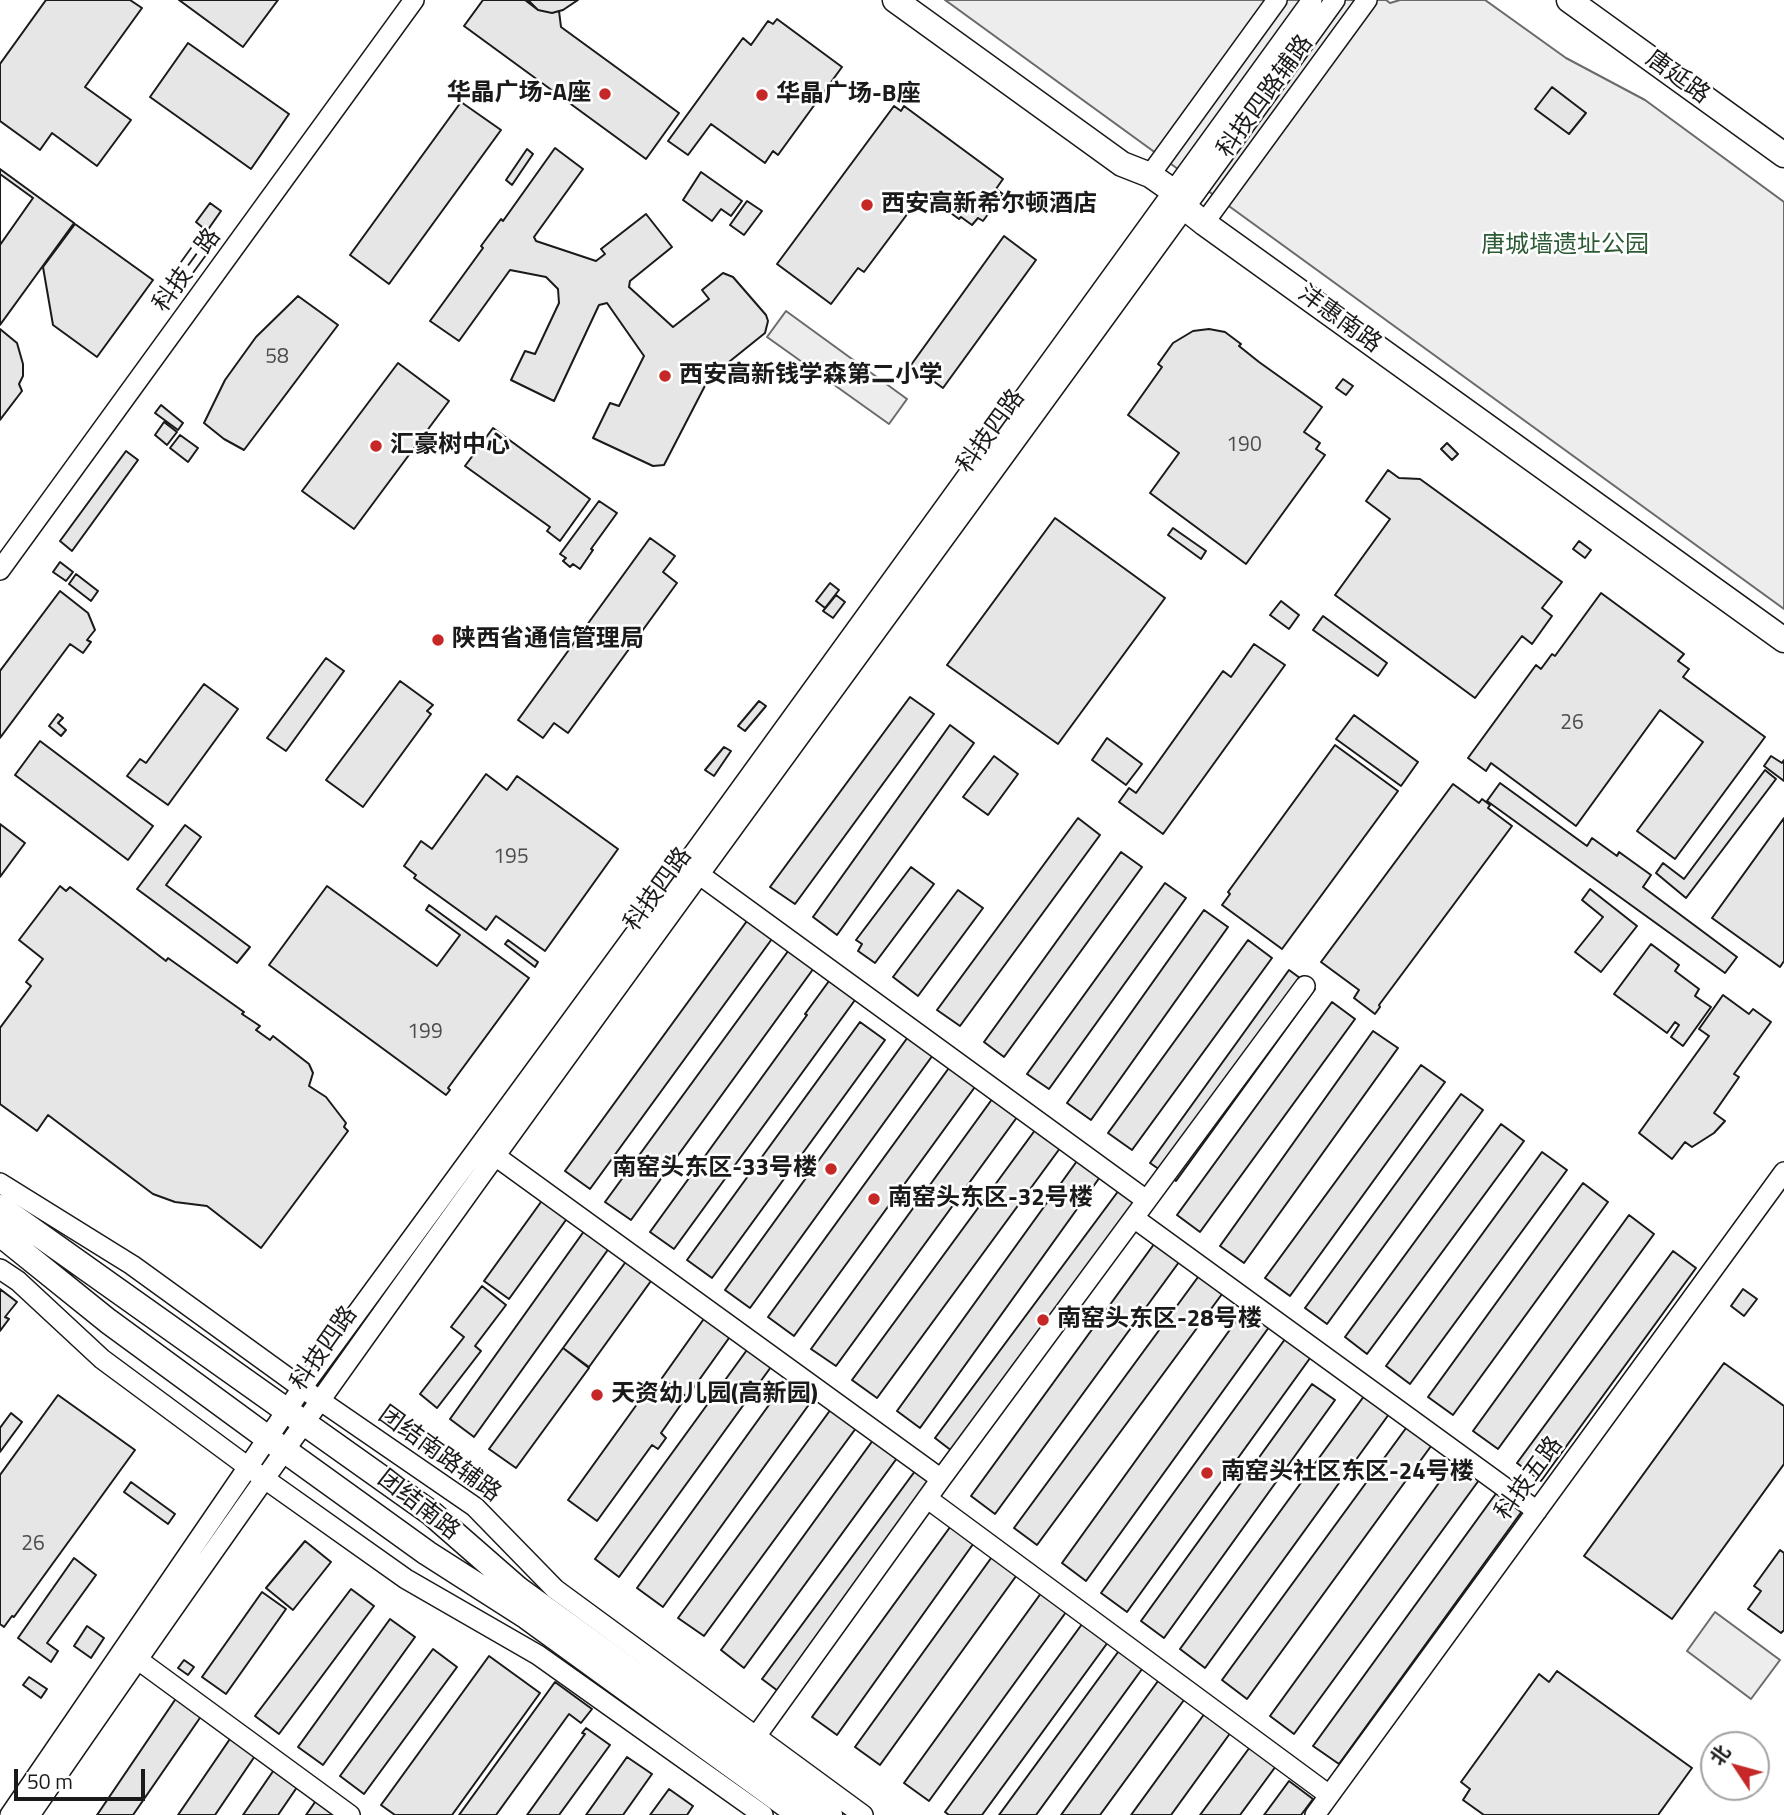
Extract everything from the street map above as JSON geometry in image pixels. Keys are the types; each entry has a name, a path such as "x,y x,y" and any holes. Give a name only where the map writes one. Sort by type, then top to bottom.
{"main road":[{"name":"沣惠南路","path":"895,0 1122,164 1150,175 1204,223 1784,640"},
{"name":"唐延路","path":"1569,0 1784,155"},
{"name":"团结南路","path":"0,1207 431,1513 518,1589 751,1744 830,1815"},
{"name":"团结南路","path":"0,1234 108,1321 276,1444 427,1553 527,1617 769,1810 800,1815"}],"street":[{"name":"科技三路","path":"0,569 414,0"},
{"name":"科技四路辅路","path":"1150,175 1277,0"},
{"name":"科技四路","path":"295,1416 319,1399 700,875 1179,200 1312,0"},
{"name":"科技四路","path":"30,1815 264,1479 276,1444 295,1416 302,1388 683,868 1179,200 1335,0"},
{"name":"科技四路辅路","path":"1204,223 1367,0"},
{"path":"700,875 1146,1199"},
{"path":"751,1744 941,1479 1305,986"},
{"path":"494,1155 941,1479"},
{"name":"科技五路","path":"1315,1815 1784,1172"},
{"name":"团结南路辅路","path":"0,1183 131,1265 302,1388 475,1507 555,1589 751,1744 863,1815"},
{"path":"1133,1218 1537,1511"},
{"path":"0,1269 18,1282 102,1359 264,1479 406,1579 538,1655 769,1810"},
{"name":"科技四路","path":"10,1815 248,1467 276,1444"},
{"path":"928,1499 1329,1795"},
{"path":"137,1659 350,1815"}],"shaded area":[{"name":"唐城墙遗址公园","path":"945,0 1386,0 1390,3 1400,0 1485,0 1566,58 1645,100 1784,202 1784,609"},
{"path":"786,311 907,399 889,424 767,337"},
{"path":"1715,1612 1780,1660 1751,1699 1687,1651"}],"building":[{"path":"46,0 130,0 142,8 85,87 131,120 97,166 52,133 40,150 0,121 0,64"},
{"path":"179,0 278,0 243,47"},
{"name":"华晶广场-A座","path":"483,0 525,0 538,10 552,13 559,11 561,27 679,113 646,159 464,26"},
{"path":"528,0 578,0 563,10 552,13 538,10"},
{"name":"华晶广场-B座","path":"777,19 842,67 778,155 773,151 765,163 711,124 688,155 668,141 743,38 751,45 768,21 773,24"},
{"path":"188,43 289,114 251,169 150,97"},
{"path":"1552,87 1586,113 1569,134 1535,109"},
{"path":"461,102 501,130 389,284 350,255"},
{"name":"西安高新希尔顿酒店","path":"894,106 901,111 904,106 1003,179 996,189 1003,194 983,221 978,218 972,225 923,193 864,272 858,268 831,304 777,264"},
{"path":"555,148 583,169 534,237 536,241 596,261 605,254 601,249 646,214 672,247 630,281 629,287 673,327 709,299 702,290 723,273 733,277 766,315 768,321 765,333 709,378 664,465 653,466 593,438 610,403 619,406 644,356 607,303 599,305 554,401 511,380 525,351 535,354 559,303 558,289 546,277 510,270 459,341 430,321 483,248 481,246 501,219 503,221"},
{"path":"527,149 533,154 512,185 506,180"},
{"path":"0,169 74,223 0,325"},
{"path":"701,172 742,201 731,216 721,209 712,221 683,200"},
{"path":"0,174 33,198 0,245"},
{"path":"747,201 762,211 744,235 730,225"},
{"path":"210,203 221,211 207,231 196,222"},
{"path":"75,224 153,280 97,357 53,325 43,267"},
{"path":"1004,236 1036,260 943,388 911,365"},
{"path":"298,296 338,325 244,450 204,423 225,380 256,337"},
{"path":"0,329 17,343 23,364 23,376 19,384 22,391 0,420"},
{"path":"1209,329 1225,332 1259,362 1322,407 1304,432 1320,443 1316,449 1325,455 1246,564 1150,493 1179,453 1128,415 1162,367 1158,364 1173,343 1193,331"},
{"name":"汇豪树中心","path":"398,363 449,401 354,529 302,491"},
{"path":"1343,379 1353,386 1346,395 1336,388"},
{"path":"161,405 183,423 178,430 155,413"},
{"path":"164,422 177,432 167,445 155,435"},
{"path":"493,428 590,499 560,541 547,531 550,527 465,466"},
{"path":"180,435 198,448 188,462 170,448"},
{"path":"1447,443 1458,454 1452,460 1441,449"},
{"path":"126,451 138,460 72,551 60,541"},
{"path":"1388,470 1399,478 1420,479 1562,582 1542,608 1552,616 1532,644 1522,636 1475,698 1335,595 1390,519 1366,501"},
{"path":"599,501 617,513 580,569 573,564 570,567 563,561 566,558 560,554"},
{"path":"1055,518 1165,598 1058,744 947,665"},
{"path":"1173,528 1206,551 1201,559 1168,535"},
{"path":"650,538 675,556 663,572 677,583 568,733 554,723 543,738 518,720"},
{"path":"1579,541 1591,550 1585,558 1573,549"},
{"path":"60,562 73,572 66,581 53,572"},
{"path":"76,574 98,591 91,601 69,584"},
{"path":"830,583 839,590 825,608 816,601"},
{"path":"60,591 88,613 95,630 87,640 91,642 83,653 70,644 0,738 0,671"},
{"path":"1601,593 1684,654 1678,661 1689,669 1683,677 1765,737 1675,859 1637,831 1703,742 1660,710 1576,826 1491,763 1486,771 1468,758 1536,665 1541,669 1552,654 1555,656"},
{"path":"836,595 845,602 833,618 823,611"},
{"path":"1281,601 1299,615 1289,629 1270,615"},
{"path":"1323,616 1387,663 1378,676 1313,630"},
{"path":"1254,644 1285,665 1163,834 1119,802 1129,788 1136,793 1223,671 1231,677"},
{"path":"326,658 344,671 286,751 267,738"},
{"path":"400,681 433,705 427,711 431,714 363,807 326,780"},
{"path":"204,684 238,709 168,805 127,776 140,759 146,763"},
{"path":"910,697 934,714 795,904 770,887"},
{"path":"759,701 766,706 745,731 738,726"},
{"path":"58,714 63,718 58,723 66,730 61,736 49,726"},
{"path":"1354,715 1418,762 1401,786 1336,739"},
{"path":"950,725 974,743 837,935 813,917"},
{"path":"1107,738 1142,764 1126,785 1092,760"},
{"path":"40,741 153,826 128,860 15,775"},
{"path":"1335,745 1398,791 1282,949 1222,905 1230,894 1228,892"},
{"path":"724,747 731,751 714,776 705,770"},
{"path":"994,756 1018,774 988,815 963,797"},
{"path":"1771,756 1782,763 1784,760 1784,781 1764,766"},
{"path":"1765,770 1776,779 1686,898 1656,873 1663,863 1684,879"},
{"path":"486,774 507,790 517,776 618,849 545,951 496,916 486,930 414,878 416,875 404,866 421,841 432,849"},
{"path":"1500,783 1587,846 1592,838 1617,856 1619,852 1651,875 1643,887 1737,957 1725,973 1487,801"},
{"path":"1453,784 1479,803 1482,799 1490,805 1488,808 1512,826 1375,1014 1354,998 1359,990 1321,962"},
{"path":"1078,818 1100,835 960,1026 937,1010"},
{"path":"1784,818 1784,961 1780,967 1712,918"},
{"path":"0,824 25,843 0,877"},
{"path":"185,825 201,837 166,885 250,947 237,963 137,889"},
{"path":"1121,852 1142,867 1004,1057 984,1042"},
{"path":"911,867 934,884 875,963 858,951 862,944 856,940"},
{"path":"1165,883 1186,898 1049,1089 1027,1074"},
{"path":"60,886 66,891 70,887 166,961 168,958 244,1012 242,1014 260,1026 256,1030 270,1040 273,1036 309,1064 313,1073 309,1086 326,1097 346,1123 344,1127 348,1131 261,1248 207,1206 175,1202 153,1194 48,1115 37,1131 0,1104 0,1028 31,986 26,982 43,959 19,940"},
{"path":"327,886 437,966 460,935 426,910 429,905 529,978 448,1088 450,1090 446,1095 269,965"},
{"path":"1590,889 1637,926 1601,972 1575,952 1603,917 1582,900"},
{"path":"958,890 983,908 918,996 893,977"},
{"path":"1204,910 1228,927 1091,1120 1067,1103"},
{"path":"752,914 777,932 590,1189 565,1171"},
{"path":"508,940 538,962 535,967 505,944"},
{"path":"1248,940 1272,958 1132,1150 1108,1133"},
{"path":"794,943 819,961 631,1220 605,1202"},
{"path":"1651,944 1679,965 1675,971 1699,989 1695,996 1711,1007 1683,1046 1671,1037 1679,1025 1675,1022 1667,1033 1614,994"},
{"path":"837,970 863,989 674,1249 650,1232"},
{"path":"1289,970 1315,989 1176,1181 1150,1163"},
{"path":"1723,995 1749,1014 1753,1009 1771,1022 1734,1074 1739,1077 1714,1113 1725,1121 1714,1133 1692,1147 1685,1142 1672,1159 1639,1133 1709,1036 1699,1029"},
{"path":"1332,1002 1355,1019 1200,1232 1177,1215"},
{"path":"860,1022 885,1040 712,1278 687,1260"},
{"name":"南窑头东区-33号楼","path":"913,1030 938,1048 750,1308 725,1290"},
{"path":"1373,1031 1398,1048 1244,1263 1220,1246"},
{"name":"南窑头东区-32号楼","path":"954,1061 980,1080 794,1336 768,1317"},
{"path":"1421,1065 1445,1082 1290,1296 1265,1278"},
{"path":"998,1091 1023,1109 836,1366 811,1349"},
{"path":"1461,1094 1483,1110 1327,1324 1305,1308"},
{"path":"1041,1122 1066,1140 877,1398 852,1380"},
{"path":"1501,1124 1524,1141 1367,1354 1345,1337"},
{"path":"1542,1152 1567,1170 1410,1384 1386,1366"},
{"path":"1082,1154 1105,1170 920,1428 897,1411"},
{"name":"南窑头东区-28号楼","path":"1125,1182 1150,1202 961,1458 935,1438"},
{"path":"1583,1183 1608,1202 1453,1415 1428,1397"},
{"path":"546,1195 571,1213 509,1299 484,1281"},
{"path":"1629,1215 1654,1234 1498,1449 1473,1431"},
{"path":"587,1227 612,1244 474,1437 450,1419"},
{"path":"1157,1240 1182,1258 995,1514 971,1496"},
{"path":"1673,1251 1696,1268 1541,1481 1517,1463"},
{"path":"630,1256 656,1274 589,1367 563,1348"},
{"path":"1201,1273 1225,1290 1037,1545 1014,1528"},
{"path":"482,1286 506,1305 475,1346 481,1351 437,1408 420,1394 464,1337 451,1327"},
{"path":"0,1289 17,1302 5,1317 9,1319 0,1331"},
{"path":"1743,1289 1757,1299 1744,1316 1731,1306"},
{"path":"1247,1306 1272,1323 1086,1581 1062,1563"},
{"path":"708,1313 734,1331 687,1397 662,1378"},
{"name":"南窑头社区东区-24号楼","path":"1288,1335 1313,1354 1127,1612 1101,1593"},
{"path":"752,1343 776,1360 619,1577 595,1559"},
{"path":"563,1348 589,1368 516,1468 489,1449"},
{"path":"1724,1363 1784,1406 1784,1464 1672,1619 1584,1556"},
{"path":"792,1373 818,1392 663,1607 637,1588"},
{"path":"653,1382 682,1403 661,1433 666,1438 658,1449 652,1445 597,1521 568,1500"},
{"path":"1312,1384 1335,1400 1164,1638 1141,1621"},
{"path":"1367,1392 1392,1410 1205,1668 1180,1649"},
{"path":"58,1395 135,1450 4,1627 0,1624 0,1475"},
{"path":"834,1405 859,1424 704,1636 678,1618"},
{"path":"11,1413 22,1422 0,1452 0,1428"},
{"path":"1409,1424 1434,1442 1247,1699 1222,1680"},
{"path":"876,1436 900,1454 744,1668 721,1650"},
{"path":"1457,1458 1482,1476 1294,1734 1270,1716"},
{"path":"918,1467 942,1485 786,1697 762,1679"},
{"path":"131,1482 175,1514 168,1524 124,1492"},
{"path":"1500,1488 1525,1507 1339,1764 1313,1746"},
{"path":"953,1523 976,1540 837,1735 812,1717"},
{"path":"305,1541 331,1562 293,1610 266,1588"},
{"path":"1780,1550 1784,1553 1784,1630 1781,1633 1748,1609 1761,1591 1754,1586"},
{"path":"994,1554 1019,1572 880,1765 855,1747"},
{"path":"74,1558 96,1575 47,1643 58,1651 51,1662 18,1638"},
{"path":"351,1589 374,1606 279,1734 255,1716"},
{"path":"1044,1589 1069,1608 929,1801 904,1783"},
{"path":"262,1592 286,1609 226,1694 202,1677"},
{"path":"390,1619 415,1637 323,1765 298,1747"},
{"path":"1085,1620 1111,1638 982,1815 949,1815 945,1812"},
{"path":"87,1626 104,1638 91,1658 74,1646"},
{"path":"1121,1648 1145,1665 1036,1815 999,1815"},
{"path":"433,1649 457,1667 364,1794 340,1776"},
{"path":"489,1656 540,1693 452,1815 395,1815 381,1805"},
{"path":"184,1660 194,1667 188,1675 178,1668"},
{"path":"1557,1671 1692,1768 1658,1815 1484,1815 1463,1800 1470,1789 1461,1782 1539,1674 1549,1682"},
{"path":"29,1677 47,1689 41,1698 23,1685"},
{"path":"1158,1681 1184,1700 1100,1815 1061,1815"},
{"path":"555,1682 592,1709 581,1723 569,1714 496,1815 459,1815"},
{"path":"179,1694 204,1712 133,1815 97,1815"},
{"path":"1205,1713 1231,1732 1171,1815 1131,1815"},
{"path":"586,1728 610,1745 559,1815 527,1815 585,1734 582,1733"},
{"path":"234,1733 259,1750 215,1815 178,1815"},
{"path":"1250,1747 1276,1766 1240,1815 1200,1815"},
{"path":"627,1757 652,1774 623,1815 586,1815"},
{"path":"278,1764 302,1780 278,1815 243,1815"},
{"path":"1289,1781 1313,1799 1301,1815 1264,1815"},
{"path":"669,1789 693,1806 687,1815 650,1815"},
{"path":"322,1792 341,1815 306,1815"}],"place":[{"name":"华晶广场-A座","path":"605,94"},
{"name":"华晶广场-B座","path":"762,95"},
{"name":"西安高新希尔顿酒店","path":"867,205"},
{"name":"西安高新钱学森第二小学","path":"665,376"},
{"name":"汇豪树中心","path":"376,446"},
{"name":"陕西省通信管理局","path":"438,640"},
{"name":"南窑头东区-33号楼","path":"831,1169"},
{"name":"南窑头东区-32号楼","path":"874,1199"},
{"name":"南窑头东区-28号楼","path":"1043,1320"},
{"name":"天资幼儿园(高新园)","path":"597,1395"},
{"name":"南窑头社区东区-24号楼","path":"1207,1473"}]}
